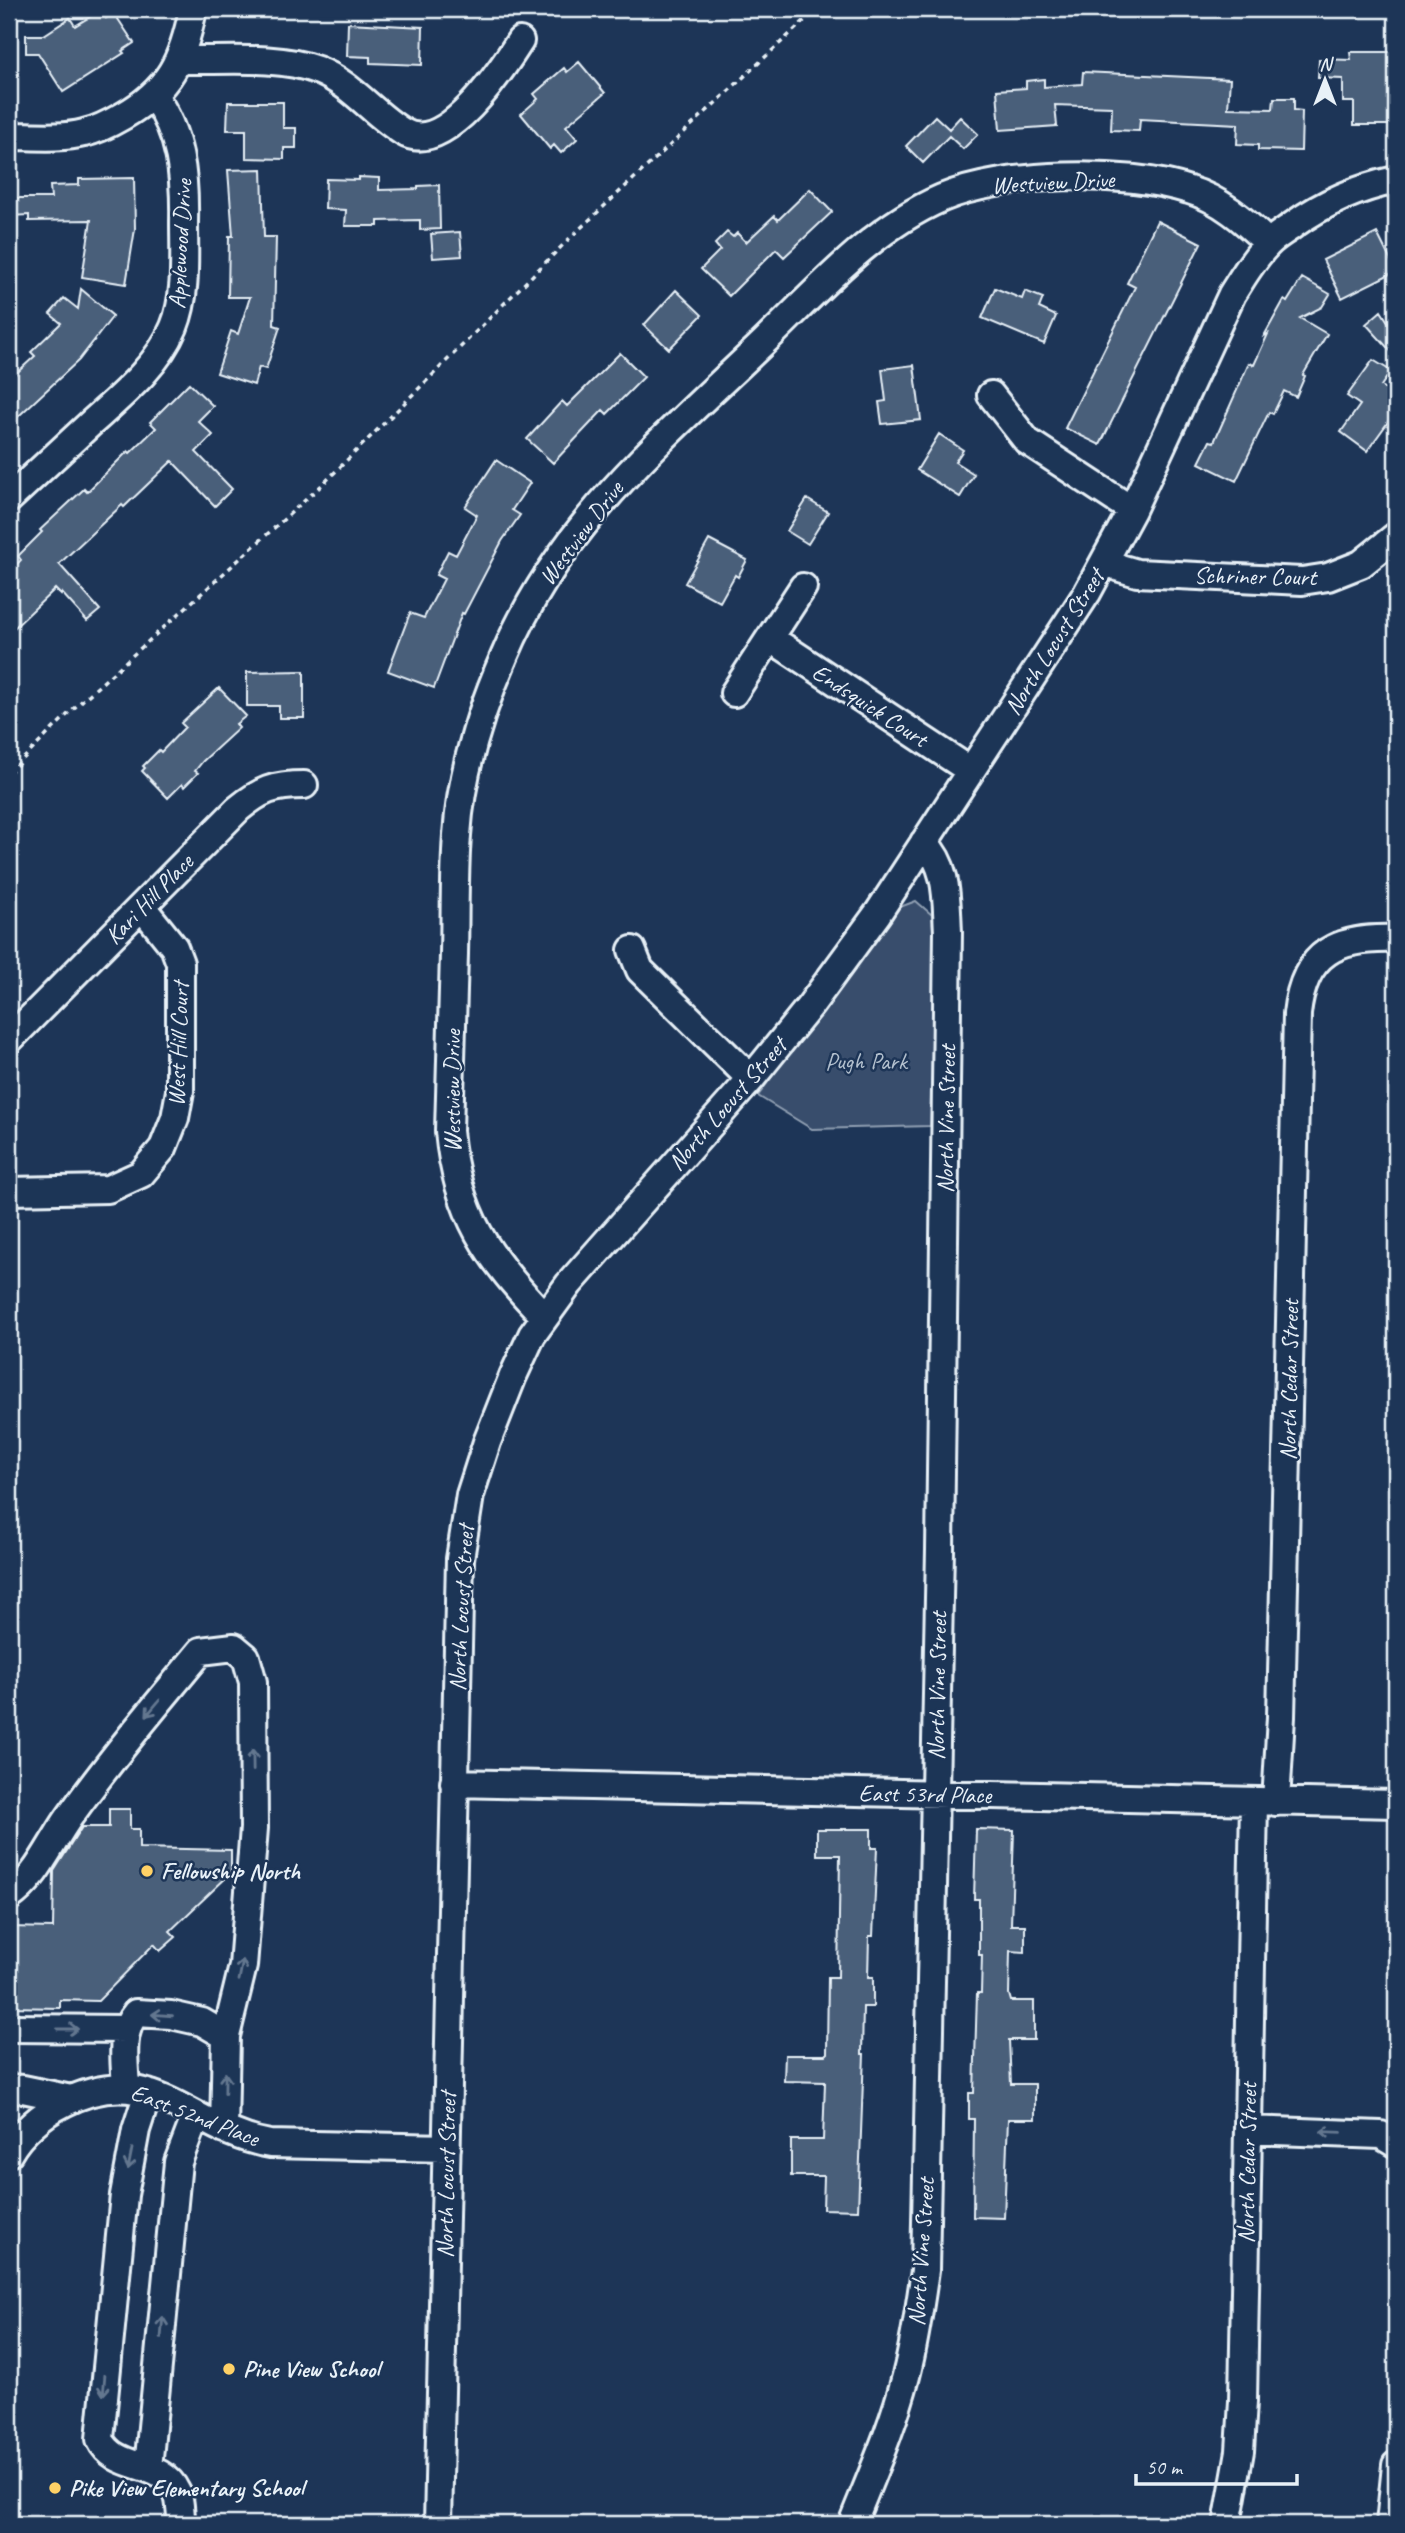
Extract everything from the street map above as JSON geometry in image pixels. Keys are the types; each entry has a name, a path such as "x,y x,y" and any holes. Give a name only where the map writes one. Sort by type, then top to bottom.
{"street":[{"path":"9,136 84,133 109,124 154,96 180,60 193,9"},
{"path":"180,60 276,62 320,71 352,90 404,133 424,136 435,133 467,110 502,70 520,41"},
{"name":"Applewood Drive","path":"9,499 132,386 166,343 174,327 183,294 185,183 177,139 154,96"},
{"name":"Westview Drive","path":"545,1317 510,1281 478,1235 463,1201 452,1161 449,1131 457,834 481,719 503,658 531,600 567,544 619,482 863,247 910,215 943,198 984,185 1013,180 1063,177 1155,181 1192,190 1210,199 1249,225 1268,243"},
{"path":"991,395 1027,441 1132,510 1232,294 1268,243 1329,201 1371,185 1396,180"},
{"name":"North Locust Street","path":"438,2524 460,1559 468,1508 487,1442 532,1335 569,1284 751,1079 810,1006 878,913 1087,593 1132,510"},
{"name":"Schriner Court","path":"1106,560 1137,573 1302,580 1328,577 1351,569 1382,549 1396,536"},
{"path":"734,693 803,587"},
{"name":"Endsquick Court","path":"769,638 971,771"},
{"name":"Kari Hill Place","path":"9,1040 237,809 269,788 304,785"},
{"name":"North Vine Street","path":"852,2524 893,2419 905,2378 918,2328 925,2270 948,932 945,882 939,859 924,842"},
{"name":"West Hill Court","path":"9,1191 108,1189 141,1174 163,1148 175,1118 180,1091 180,963 174,947 142,907"},
{"name":"North Cedar Street","path":"1227,2524 1236,2486 1241,2438 1248,2130 1265,1801 1281,1717 1299,995 1316,962 1331,950 1345,943 1367,938 1396,939"},
{"path":"632,950 640,970 751,1079"},
{"path":"9,1897 25,1886 68,1819 127,1738 201,1651 234,1647 246,1657 253,1682 254,1828 243,1966 226,2036 224,2130"},
{"name":"East 53rd Place","path":"454,1783 1396,1804"},
{"path":"182,2524 176,2490 163,2477 148,2468 120,2461 105,2450 100,2439 124,2195 136,2130 137,2090 124,2050 128,2022 136,2013 171,2015 202,2022 226,2036"},
{"path":"9,2028 127,2029"},
{"path":"9,2088 71,2099"},
{"name":"East 52nd Place","path":"9,2153 29,2129 55,2107 71,2099 94,2091 137,2090 253,2141 270,2144 447,2148"},
{"path":"148,2468 178,2162 196,2115"},
{"path":"1248,2130 1381,2135 1396,2144"},
{"path":"1390,2524 1396,2465"}],"path":[{"path":"9,773 73,709 323,484 572,236 817,9"}],"green space":[{"name":"Pugh Park","path":"916,901 932,915 936,967 930,1126 812,1129 758,1096 892,910"}],"building":[{"path":"101,10 106,18 114,13 134,43 122,51 124,53 63,92 38,53 26,53 26,35 44,35 70,18 75,26"},
{"path":"348,23 423,27 422,65 370,63 370,57 347,56"},
{"path":"1350,52 1395,52 1393,125 1354,125 1354,102 1343,102 1343,79 1318,78 1319,59 1351,60"},
{"path":"579,62 605,93 566,126 577,139 561,153 554,145 550,149 521,114 538,99 534,94 564,68 567,72"},
{"path":"1083,72 1230,79 1228,108 1273,109 1274,98 1294,98 1294,110 1302,111 1301,151 1258,150 1258,145 1237,144 1238,124 1140,119 1139,131 1111,130 1112,107 1055,105 1057,126 1000,130 997,90 1026,88 1026,81 1044,79 1044,87 1082,84"},
{"path":"228,102 283,102 283,128 296,128 296,148 284,148 284,159 246,158 246,130 227,130"},
{"path":"935,116 949,129 960,117 978,134 963,149 949,136 923,163 906,146"},
{"path":"262,169 264,237 276,237 274,325 280,327 266,369 259,367 254,385 217,373 231,331 238,334 250,297 228,297 229,236 233,236 228,170"},
{"path":"359,177 379,178 379,190 418,189 418,186 439,185 440,229 420,230 420,220 378,221 378,226 345,226 346,210 325,209 326,179 359,180"},
{"path":"134,178 135,229 126,284 82,277 91,220 29,221 29,215 9,216 9,198 51,198 50,186 79,185 79,179"},
{"path":"810,189 832,212 784,257 776,249 729,296 701,269 720,250 715,244 727,232 733,237 737,233 746,242 774,216 778,220"},
{"path":"1157,221 1201,243 1100,445 1065,428 1135,287 1127,283"},
{"path":"460,232 462,256 433,258 431,234"},
{"path":"1377,233 1396,271 1342,298 1323,260"},
{"path":"1302,278 1330,294 1322,307 1300,318 1327,334 1303,375 1305,376 1296,397 1284,391 1273,414 1269,412 1236,481 1199,463 1210,441 1214,442 1249,363 1254,365 1268,334 1264,336 1284,300 1287,302"},
{"path":"995,288 1022,299 1025,291 1043,298 1039,308 1056,316 1044,344 982,318"},
{"path":"81,289 113,316 79,360 9,425 9,380 35,356 31,352 61,323 50,314 64,298 78,309"},
{"path":"676,290 702,315 669,349 644,325"},
{"path":"1381,311 1396,334 1396,357 1366,324"},
{"path":"620,353 644,377 607,414 603,410 553,463 527,439 562,401 567,406"},
{"path":"1373,360 1391,371 1381,386 1396,397 1396,411 1367,451 1341,432 1360,405 1347,396"},
{"path":"914,365 921,420 882,424 879,402 886,401 882,369"},
{"path":"189,383 213,406 198,421 213,435 196,452 232,489 215,506 172,461 59,564 100,610 87,621 62,593 61,595 55,589 9,633 9,572 21,560 18,556 42,532 40,530 84,489 87,492 128,451 130,453 156,428 150,422"},
{"path":"939,434 963,450 955,462 974,474 960,497 917,470"},
{"path":"496,460 530,483 512,510 520,515 502,541 464,614 462,613 434,688 388,671 410,613 424,618 444,579 436,575 448,551 456,555 477,515 465,507"},
{"path":"807,499 828,512 808,544 787,531"},
{"path":"709,540 747,560 720,602 685,583"},
{"path":"304,671 304,718 279,718 279,706 247,706 247,672"},
{"path":"219,688 246,716 236,724 239,728 203,761 195,771 198,773 168,798 142,771 145,768 143,766 159,750 161,752 185,727 181,723"},
{"path":"109,1809 130,1809 130,1829 139,1829 139,1848 231,1850 231,1873 170,1931 176,1937 160,1951 154,1944 98,2001 60,2000 60,2008 9,2007 9,1927 53,1928 54,1871 82,1827 109,1827"},
{"path":"817,1829 871,1829 871,1848 877,1848 873,1936 869,1936 868,1977 873,1977 873,2007 863,2007 864,2054 858,2210 823,2209 824,2176 791,2176 791,2140 823,2140 825,2082 784,2081 785,2055 827,2053 828,1977 838,1977 840,1855 817,1855"},
{"path":"976,1829 1014,1830 1011,1925 1025,1925 1025,1952 1010,1951 1009,1994 1011,2001 1034,2001 1034,2040 1009,2040 1011,2084 1035,2084 1035,2119 1008,2119 1004,2218 973,2217 974,2119 969,2119 969,2093 974,2093 977,1993 981,1993 982,1955 979,1955 979,1899 974,1899"}],"place":[{"name":"Fellowship North","path":"147,1871"},
{"name":"Pine View School","path":"229,2369"},
{"name":"Pike View Elementary School","path":"55,2488"}]}
